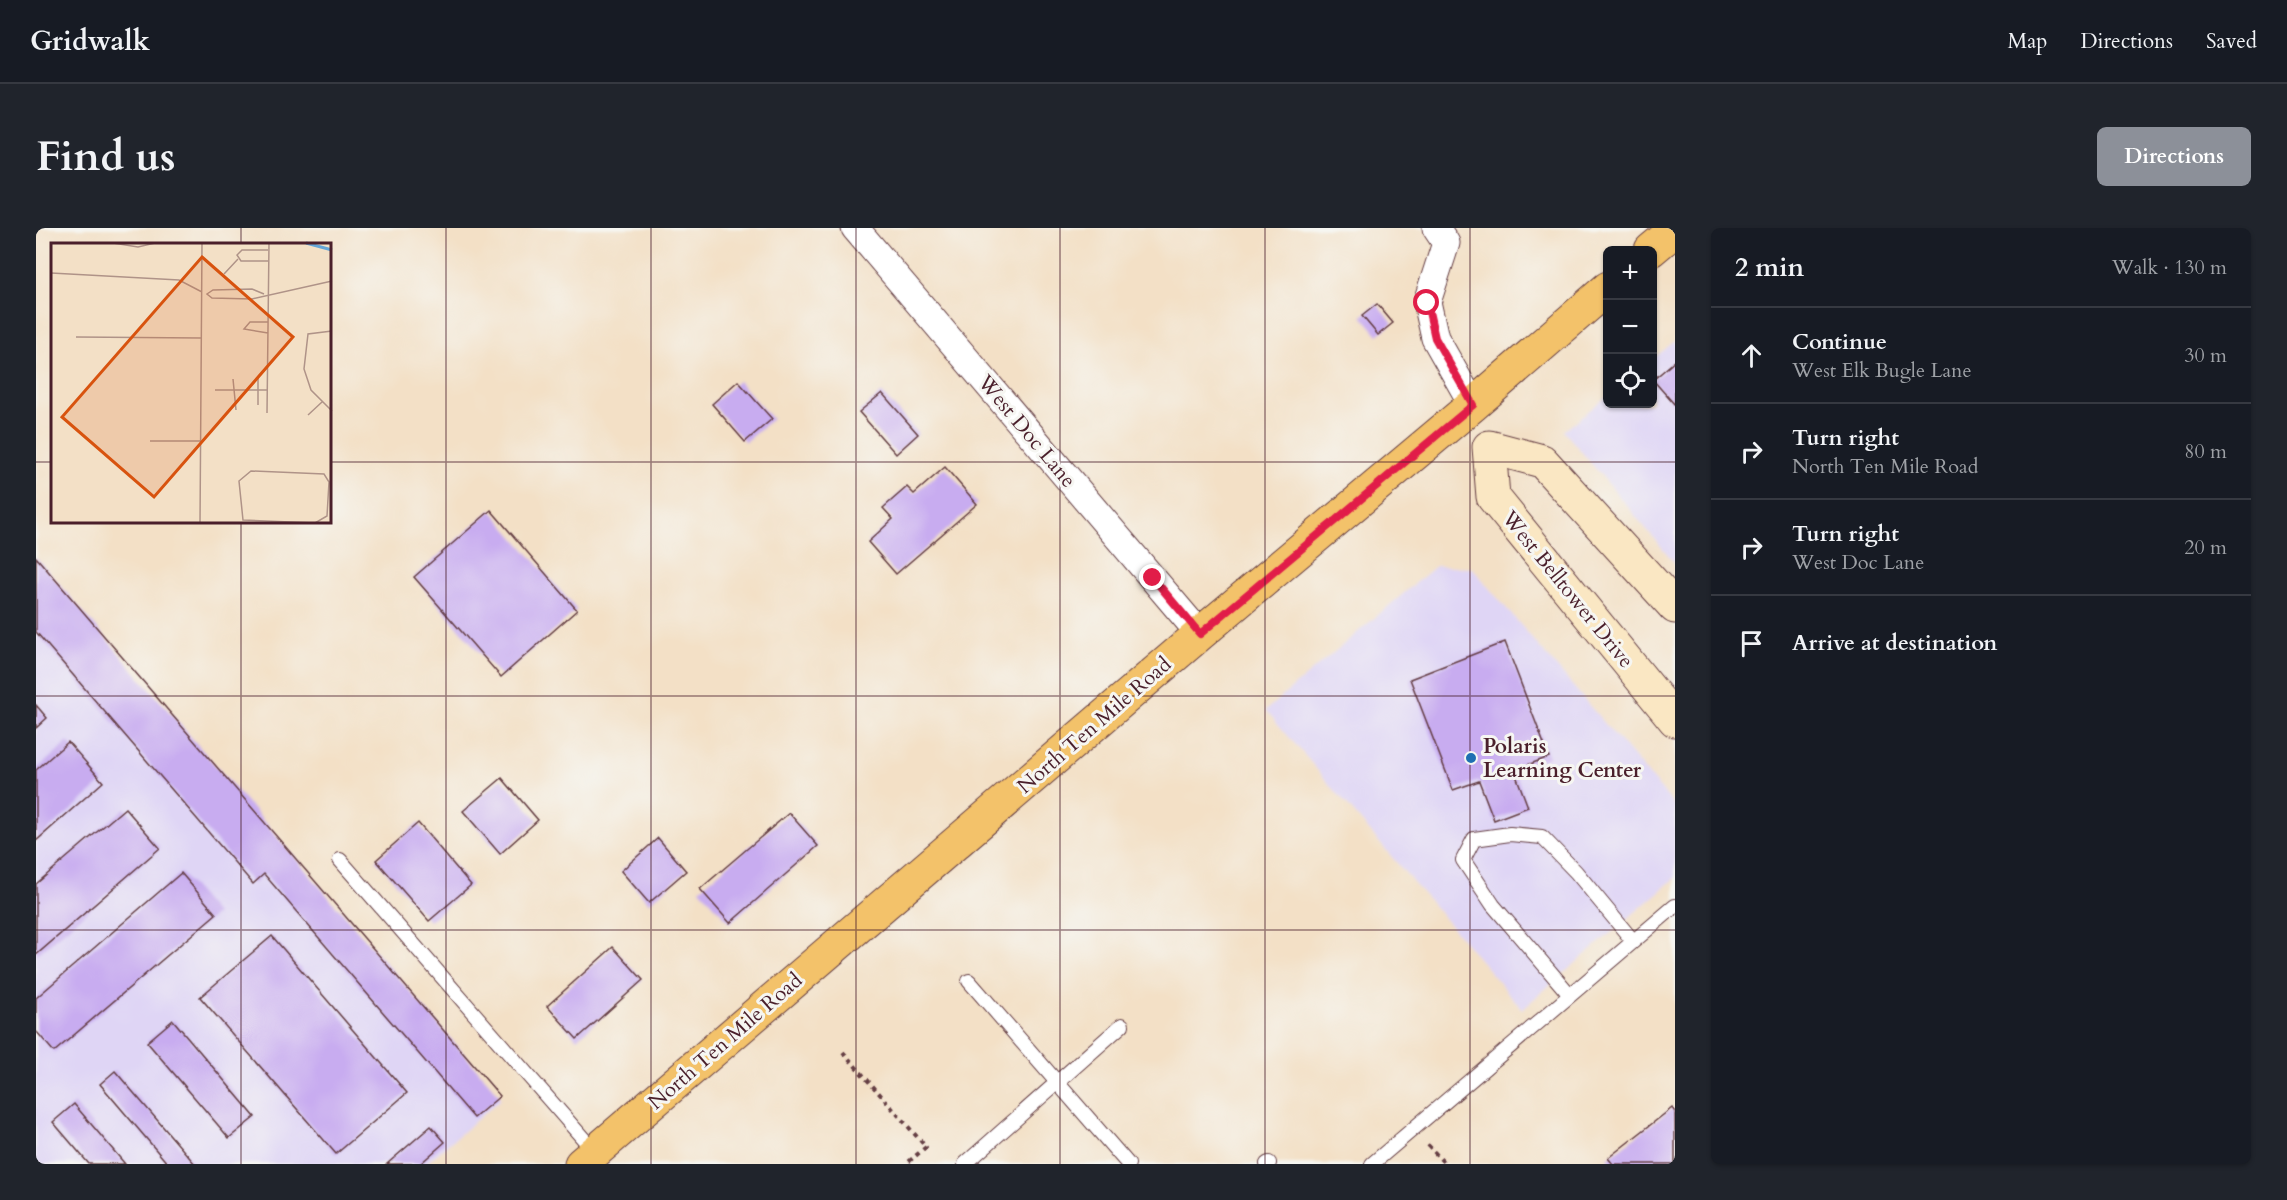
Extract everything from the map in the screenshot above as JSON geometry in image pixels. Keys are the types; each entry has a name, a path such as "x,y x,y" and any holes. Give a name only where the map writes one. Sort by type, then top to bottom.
{"main road":[{"path":"1656,246 1675,230"},
{"name":"North Ten Mile Road","path":"588,1158 1603,292"}],"street":[{"name":"West Doc Lane","path":"855,228 1200,634"},
{"path":"1436,228 1446,243 1427,303 1435,338 1467,410 1489,447 1542,461 1675,607"},
{"name":"West Belltower Drive","path":"1489,447 1493,497 1675,720"}],"lane":[{"path":"1570,995 1493,905 1463,860 1474,839 1510,834 1542,837 1576,872 1633,941"},
{"path":"340,860 588,1158"},
{"path":"1372,1164 1675,906"},
{"path":"969,981 1128,1164"},
{"path":"965,1164 1122,1025"}],"path":[{"path":"843,1052 926,1147 906,1164"}],"shaded area":[{"path":"1675,341 1675,563 1564,431 1603,399 1603,408 1657,408 1657,356"},
{"path":"36,558 501,1099 425,1164 36,1164"},
{"name":"Polaris Learning Center","path":"1436,566 1472,568 1675,806 1675,878 1522,1009 1266,710"}],"building":[{"path":"1377,304 1393,323 1378,335 1362,316"},
{"path":"1675,361 1675,405 1657,385 1657,377"},
{"path":"738,381 772,419 745,442 712,404"},
{"path":"882,393 918,434 896,454 859,412"},
{"path":"945,467 977,504 896,574 868,542 893,519 883,508 907,487 914,494"},
{"path":"491,510 577,610 501,677 414,577"},
{"path":"36,557 500,1096 474,1118 264,874 253,884 36,632"},
{"path":"1505,642 1549,757 1514,770 1528,807 1494,820 1479,781 1453,790 1410,679"},
{"path":"36,705 47,718 36,728"},
{"path":"68,742 103,782 36,841 36,770"},
{"path":"502,778 538,820 500,854 463,811"},
{"path":"125,808 160,848 36,955 36,884"},
{"path":"789,813 818,846 730,923 700,889"},
{"path":"418,823 471,885 429,921 376,860"},
{"path":"658,838 686,871 649,903 621,871"},
{"path":"181,873 216,914 54,1052 36,1031 36,998"},
{"path":"272,936 407,1093 336,1154 200,997"},
{"path":"613,947 643,980 577,1039 547,1006"},
{"path":"173,1020 255,1117 229,1138 147,1042"},
{"path":"115,1071 195,1164 168,1164 100,1084"},
{"path":"74,1104 125,1164 89,1164 53,1122"},
{"path":"1672,1108 1675,1112 1675,1164 1613,1164 1608,1158"},
{"path":"431,1126 445,1142 420,1164 387,1164"}],"place":[{"name":"Polaris Learning Center","path":"1471,758"}],"route":[{"path":"1153,578 1200,634 1473,405 1435,338 1427,303"}]}
